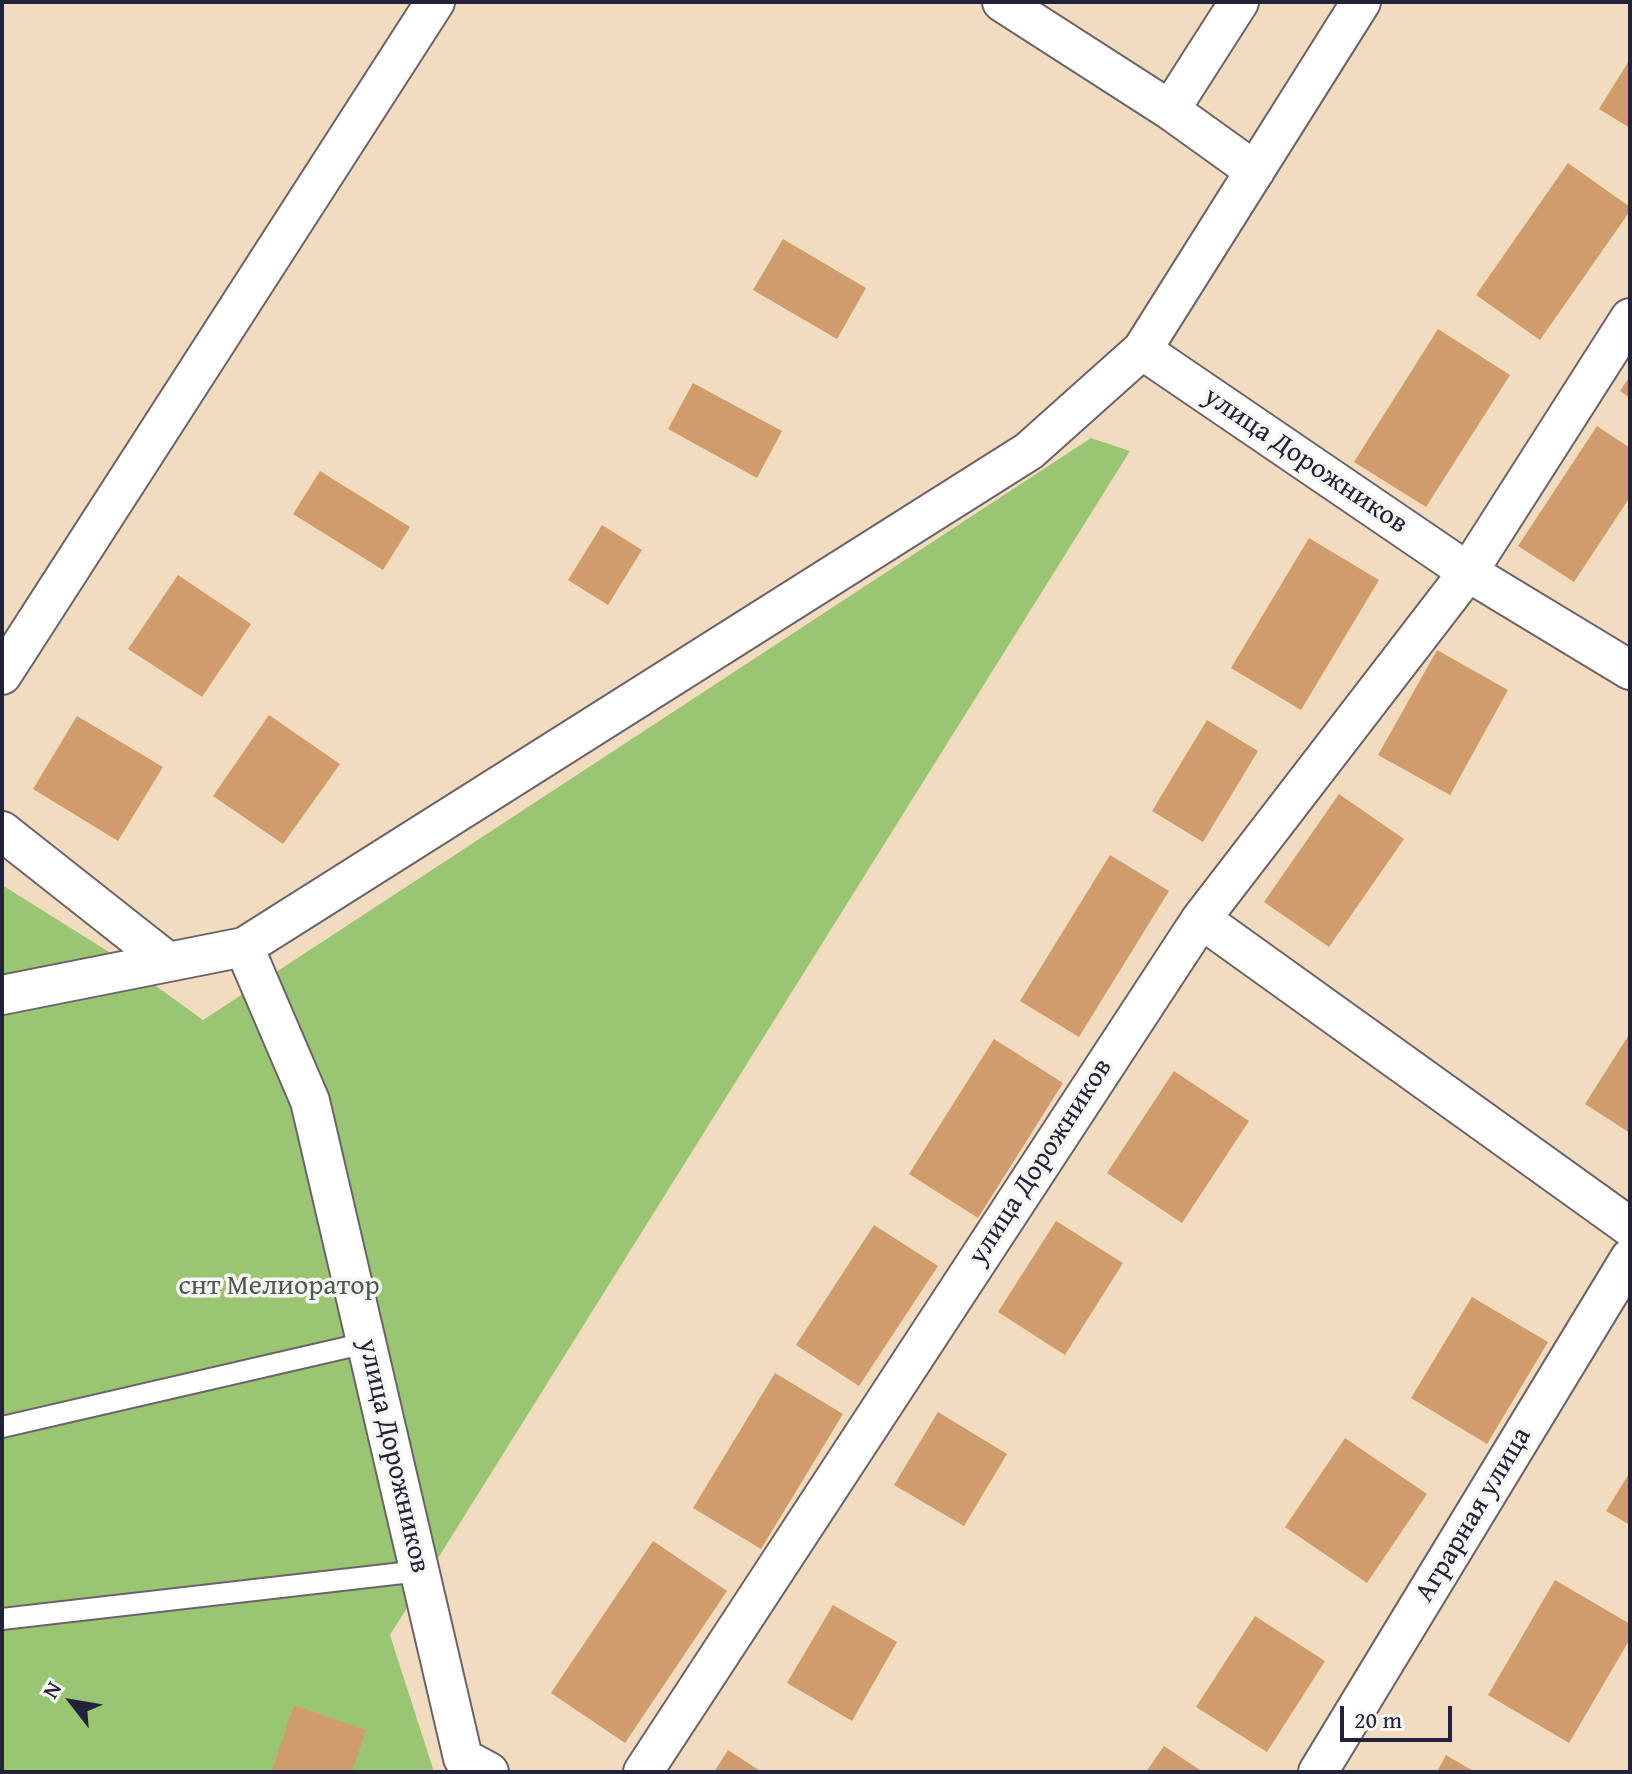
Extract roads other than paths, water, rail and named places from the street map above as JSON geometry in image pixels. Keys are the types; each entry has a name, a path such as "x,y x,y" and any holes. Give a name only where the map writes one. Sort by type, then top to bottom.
{"street":[{"path":"2,675 435,2"},
{"path":"1002,2 1170,110 1255,171"},
{"path":"1170,110 1239,2"},
{"path":"2,995 244,947 1029,451 1142,350 1361,2"},
{"name":"улица Дорожников","path":"643,1772 1201,919 1468,572 1630,318"},
{"name":"улица Дорожников","path":"1142,350 1468,572"},
{"path":"1468,572 1630,670"},
{"path":"2,831 168,962"},
{"path":"1201,919 1630,1227"},
{"name":"улица Дорожников","path":"244,947 310,1101 463,1758 489,1772"},
{"name":"Аграрная улица","path":"1318,1772 1630,1258"}],"lane":[{"path":"2,1427 366,1343"},
{"path":"2,1619 420,1571"}],"park label":[{"name":"снт Мелиоратор","path":"279,1287"}]}
